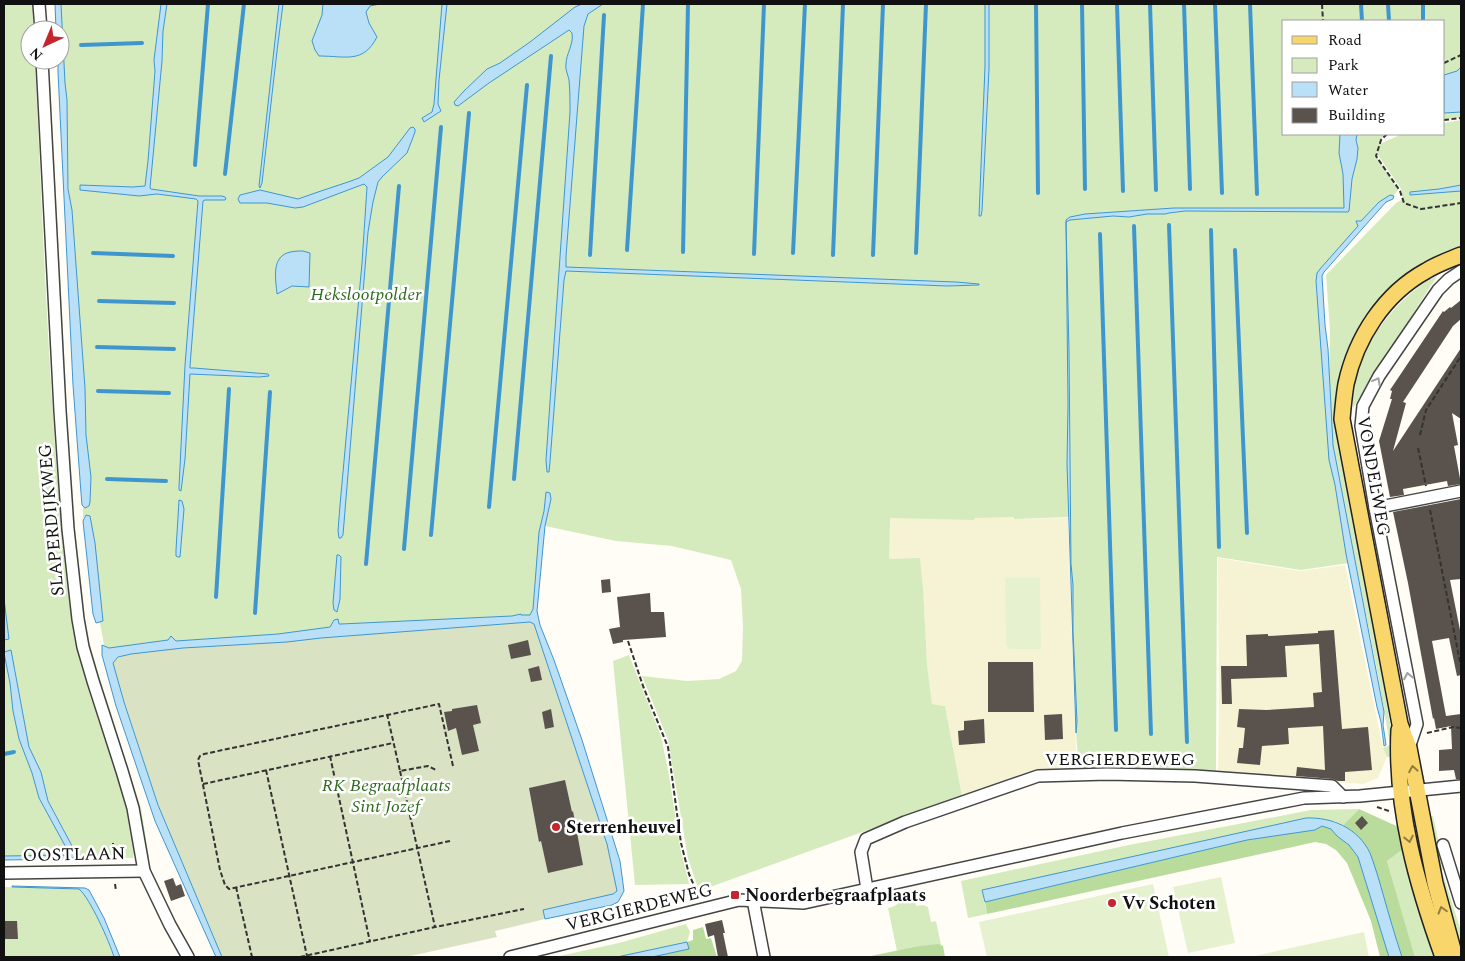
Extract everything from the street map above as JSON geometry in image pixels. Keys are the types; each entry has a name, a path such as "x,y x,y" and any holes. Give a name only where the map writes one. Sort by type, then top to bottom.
{"main road":[{"name":"VONDELWEG","path":"1443,957 1418,880 1403,813 1408,790 1409,748 1400,724 1342,419 1350,367 1360,342 1373,320 1384,305 1420,274 1461,255"},
{"name":"VONDELWEG","path":"1400,724 1398,749 1435,883 1456,939 1455,957"}],"street":[{"path":"39,4 40,20"},
{"name":"SLAPERDIJKWEG","path":"43,70 60,411 68,529 78,619 93,681 133,808 144,871 188,957"},
{"name":"VONDELWEG","path":"1409,748 1417,724 1361,426 1363,406 1379,376 1429,302 1449,279 1461,271"},
{"path":"1375,508 1461,491"},
{"name":"VERGIERDEWEG","path":"867,890 862,852 866,839 905,822 1038,776 1107,774 1204,777 1332,786 1343,796"},
{"name":"VERGIERDEWEG","path":"510,957 739,900 804,902 1141,830 1304,798 1461,786"},
{"path":"1443,845 1461,903"},
{"name":"OOSTLAAN","path":"4,873 144,871"},
{"path":"753,900 764,957"}],"path":[{"path":"1322,4 1323,20"},
{"path":"1445,63 1461,55"},
{"path":"1445,120 1461,118"},
{"path":"1386,135 1381,140 1376,156 1400,191 1404,203 1421,209 1461,203"},
{"path":"1420,435 1426,410 1461,356"},
{"path":"1418,448 1461,667"},
{"path":"628,641 643,686 668,747 682,843 689,874 704,909"},
{"path":"450,841 228,889 220,870 198,760 204,754 439,704 453,766"},
{"path":"387,714 435,927"},
{"path":"1420,735 1453,727 1461,728"},
{"path":"203,784 393,743"},
{"path":"330,756 370,942"},
{"path":"400,772 428,766 436,770"},
{"path":"266,770 307,956"},
{"path":"236,887 252,957"},
{"path":"300,957 524,909"}],"shaded area":[{"path":"1010,499 1013,519 1068,518 1077,773 1005,784 962,796 945,706 932,704 927,664 920,559 889,558 889,518 978,510"},
{"path":"1218,558 1301,571 1345,565 1383,748 1387,757 1378,778 1363,784 1218,773"}],"green space":[{"path":"4,4 33,4 34,20 20,20 20,70 35,70 52,397 66,574 73,625 83,673 125,804 133,842 133,858 74,857 75,854 71,844 48,801 29,747 11,651 4,652 4,640 9,639 4,599"},
{"name":"Hekslootpolder","path":"58,4 1461,4 1461,117 1445,120 1445,20 1282,20 1282,135 1386,135 1382,138 1380,144 1400,135 1445,135 1445,123 1461,120 1461,249 1412,271 1397,282 1366,317 1353,338 1348,356 1348,485 1391,729 1393,756 1387,757 1383,748 1390,745 1333,448 1349,563 1301,570 1217,557 1216,774 1079,771 1076,733 1070,517 975,518 974,520 890,518 889,558 920,558 927,664 932,704 945,706 962,796 699,891 688,858 668,740 642,676 687,681 719,679 736,671 742,661 743,627 741,589 731,560 672,546 616,541 545,526 535,583 533,609 530,615 106,656 94,590 86,515 83,518 83,507 86,508 78,322 60,70 70,70 70,20 58,20","holes":["1376,152 1401,189 1403,199 1396,203 1326,275 1330,330 1329,385 1331,432 1321,273 1386,199 1394,195 1398,190 1375,154"]},
{"path":"47,70 50,70 75,528 85,618 90,645 100,679 141,808 149,858 147,859 109,714 88,645 83,618 73,528 64,411"},
{"path":"1437,276 1353,408 1356,373 1369,344 1399,304 1424,283"},
{"path":"1005,578 1040,578 1041,649 1010,649 1006,646"},
{"name":"RK Begraafplaats Sint Jozef","path":"530,622 534,624 607,844 617,891 604,897 543,910 545,919 495,931 497,937 406,957 222,957 158,805 114,671 114,662 122,656 131,654 177,649"},
{"path":"4,653 19,739 39,798 69,851 68,855 4,856"},
{"path":"629,655 661,736 680,847 689,884 635,885 613,661"},
{"path":"1359,809 1343,825 1334,821 982,890 987,914 968,918 961,881 1129,845 1311,810"},
{"path":"1359,809 1403,829 1406,847 1387,861 1415,957 1402,957 1369,851 1358,837 1343,825"},
{"path":"1433,816 1445,866 1442,871 1461,931 1461,957 1448,919 1441,872 1429,817"},
{"path":"1322,826 1331,829 1349,845 1358,857 1389,957 1380,957 1371,921 1347,863 1336,850 1326,844 1315,842 987,914 985,902 1247,840 1315,830"},
{"path":"1406,847 1436,957 1415,957 1387,861"},
{"path":"1221,877 1235,943 1188,953 1173,887"},
{"name":"Vv Schoten","path":"1153,884 1169,957 987,957 979,922"},
{"path":"4,887 79,889 100,921 114,957 4,957"},
{"path":"915,892 916,906 923,905 928,907 931,922 936,921 941,945 919,946 897,951 888,908 898,904 904,894"},
{"path":"686,924 690,932 687,942 617,957 555,957 619,943"},
{"path":"703,927 706,939 711,938 717,957 652,957 688,949 687,942 693,940 693,930"},
{"path":"1364,932 1369,957 1250,957"},
{"path":"939,944 943,946 945,957 866,957 919,946"}],"water":[{"path":"55,4 61,4 62,20 56,20"},
{"path":"161,4 167,4 150,188 199,196 222,196 226,199 203,201 190,368 268,374 269,376 190,374 185,459 181,491 179,487 185,365 198,201 196,199 157,194 139,196 80,190 80,185 145,186 155,71 154,60"},
{"path":"279,4 283,4 260,188 259,186"},
{"path":"323,4 380,4 370,6 366,12 369,23 377,37 372,46 360,55 353,57 319,56 312,41 322,15"},
{"path":"442,4 447,4 439,80 438,104 441,111 424,122 422,118 432,112 434,104"},
{"path":"582,4 603,4 588,14 584,26 566,267 956,282 979,285 947,286 566,271 550,462 549,472 547,472 546,460 570,112 569,80 566,66 572,33 569,30 458,106 454,102 487,69 500,63 575,7"},
{"path":"985,4 989,4 989,69 982,211 981,216 979,216 985,66"},
{"path":"1461,67 1461,112 1445,113 1445,75 1457,71"},
{"path":"58,70 64,70 67,100 68,189 72,210 85,388 86,435 91,477 90,502 89,506 85,508 82,505 73,385"},
{"path":"413,127 415,132 407,153 378,182 373,202 368,232 343,535 339,538 340,505 367,187 364,184 303,207 295,208 267,203 240,203 238,199 240,195 260,190 298,199 359,178 388,157 410,128"},
{"path":"1340,135 1357,135 1357,159 1352,179 1348,212 1185,211 1129,217 1113,216 1066,222 1070,217 1085,214 1174,208 1344,208 1343,174 1339,153"},
{"path":"1461,185 1461,191 1410,195 1410,192"},
{"path":"1390,195 1394,196 1393,199 1386,202 1322,276 1333,445 1384,712 1383,725 1386,745 1384,746 1381,722 1346,554 1329,460 1316,281 1317,273 1320,269 1358,226 1356,221 1361,221 1379,202"},
{"path":"1066,224 1071,564 1076,733 1067,464"},
{"path":"303,251 310,253 309,287 292,286 277,294 276,271 279,260 287,253"},
{"path":"546,492 550,493 551,499 545,526 537,611 540,625 582,740 620,861 624,891 618,902 612,905 545,919 543,910 613,894 617,891 607,844 534,624 530,622 287,642 183,648 118,657 113,663 124,702 158,805 222,957 216,957 155,821 116,706 102,655 102,645 109,648 168,640 171,636 176,641 278,634 330,627 334,620 338,619 339,624 341,624 530,615 533,609 539,532"},
{"path":"179,500 182,501 184,509 180,557 178,557 176,556 176,550"},
{"path":"86,515 90,516 95,543 103,621 96,623 93,614 83,521"},
{"path":"337,555 341,557 340,599 337,612 334,610 333,603"},
{"path":"4,599 9,639 4,640"},
{"path":"11,650 29,747 41,772 48,801 75,854 71,859 4,860 4,856 68,855 69,853 39,798 19,739 4,653"},
{"path":"1306,818 1335,822 1351,831 1365,844 1375,868 1402,957 1389,957 1358,857 1349,845 1331,829 1322,826 1315,830 1247,840 985,902 982,890"},
{"path":"12,886 85,888 89,890 104,918 120,957 114,957 94,911 79,889"},
{"path":"687,942 689,949 652,957 617,957"}],"building":[{"path":"1461,300 1461,319 1453,326 1403,402 1406,403 1393,451 1461,348 1461,419 1452,413 1458,445 1454,446 1461,484 1448,486 1447,481 1403,489 1404,495 1390,497 1379,441 1392,399 1390,399 1392,391 1390,390 1443,311 1451,308"},
{"path":"1461,499 1461,579 1450,580 1461,635 1461,675 1457,676 1449,638 1432,641 1446,716 1461,714 1461,779 1456,779 1454,770 1439,771 1439,750 1452,749 1451,726 1436,729 1433,719 1393,512"},
{"path":"610,579 611,592 602,593 601,580"},
{"path":"650,593 651,612 664,612 666,637 623,640 623,642 613,644 609,629 620,627 617,597"},
{"path":"1334,630 1342,729 1368,727 1372,770 1345,772 1345,781 1296,776 1297,767 1325,770 1323,726 1288,728 1289,744 1262,746 1260,765 1237,763 1239,748 1243,748 1245,728 1237,727 1239,709 1266,710 1314,707 1313,693 1322,692 1319,644 1285,646 1287,677 1231,679 1232,704 1222,704 1221,666 1247,666 1246,635 1268,634 1268,636 1318,633 1318,631"},
{"path":"528,640 531,655 511,659 508,645"},
{"path":"988,662 1033,662 1034,712 988,712"},
{"path":"539,666 542,680 531,682 528,669"},
{"path":"477,705 481,723 473,725 479,751 462,755 456,728 448,731 444,712"},
{"path":"551,709 554,727 545,729 542,712"},
{"path":"1062,714 1063,739 1045,740 1044,715"},
{"path":"984,719 985,743 959,745 958,731 964,730 964,721"},
{"name":"Sterrenheuvel","path":"565,780 583,865 548,873 541,841 539,842 529,788"},
{"path":"1362,816 1368,823 1361,830 1355,823"},
{"path":"173,878 176,886 181,884 185,896 171,901 164,881"},
{"path":"722,920 728,957 718,957 714,935 708,937 705,924"},
{"path":"4,921 17,921 18,939 4,939"}],"waterway":[{"path":"195,165 208,4"},
{"path":"225,174 244,4"},
{"path":"627,250 643,4"},
{"path":"683,252 688,4"},
{"path":"754,254 764,4"},
{"path":"793,253 805,4"},
{"path":"833,255 843,4"},
{"path":"873,255 883,4"},
{"path":"916,253 926,4"},
{"path":"1036,4 1038,193"},
{"path":"1082,4 1085,189"},
{"path":"1117,4 1123,191"},
{"path":"1150,4 1156,190"},
{"path":"1184,4 1190,189"},
{"path":"1215,4 1222,193"},
{"path":"1250,4 1257,194"},
{"path":"1361,4 1362,20"},
{"path":"1388,4 1389,20"},
{"path":"1423,4 1423,20"},
{"path":"590,255 604,15"},
{"path":"81,45 142,43"},
{"path":"514,479 551,56"},
{"path":"489,507 527,85"},
{"path":"431,535 469,113"},
{"path":"404,549 441,127"},
{"path":"366,564 399,186"},
{"path":"1169,225 1187,742"},
{"path":"1134,226 1151,734"},
{"path":"1211,230 1219,547"},
{"path":"1100,234 1116,730"},
{"path":"1235,250 1247,533"},
{"path":"93,253 173,256"},
{"path":"99,301 174,303"},
{"path":"97,347 174,349"},
{"path":"216,597 229,389"},
{"path":"98,391 169,393"},
{"path":"255,613 270,392"},
{"path":"107,479 166,481"},
{"path":"4,754 14,752"}],"place":[{"name":"Sterrenheuvel","path":"556,827"},
{"name":"Noorderbegraafplaats","path":"735,895"},
{"name":"Vv Schoten","path":"1112,903"}]}
